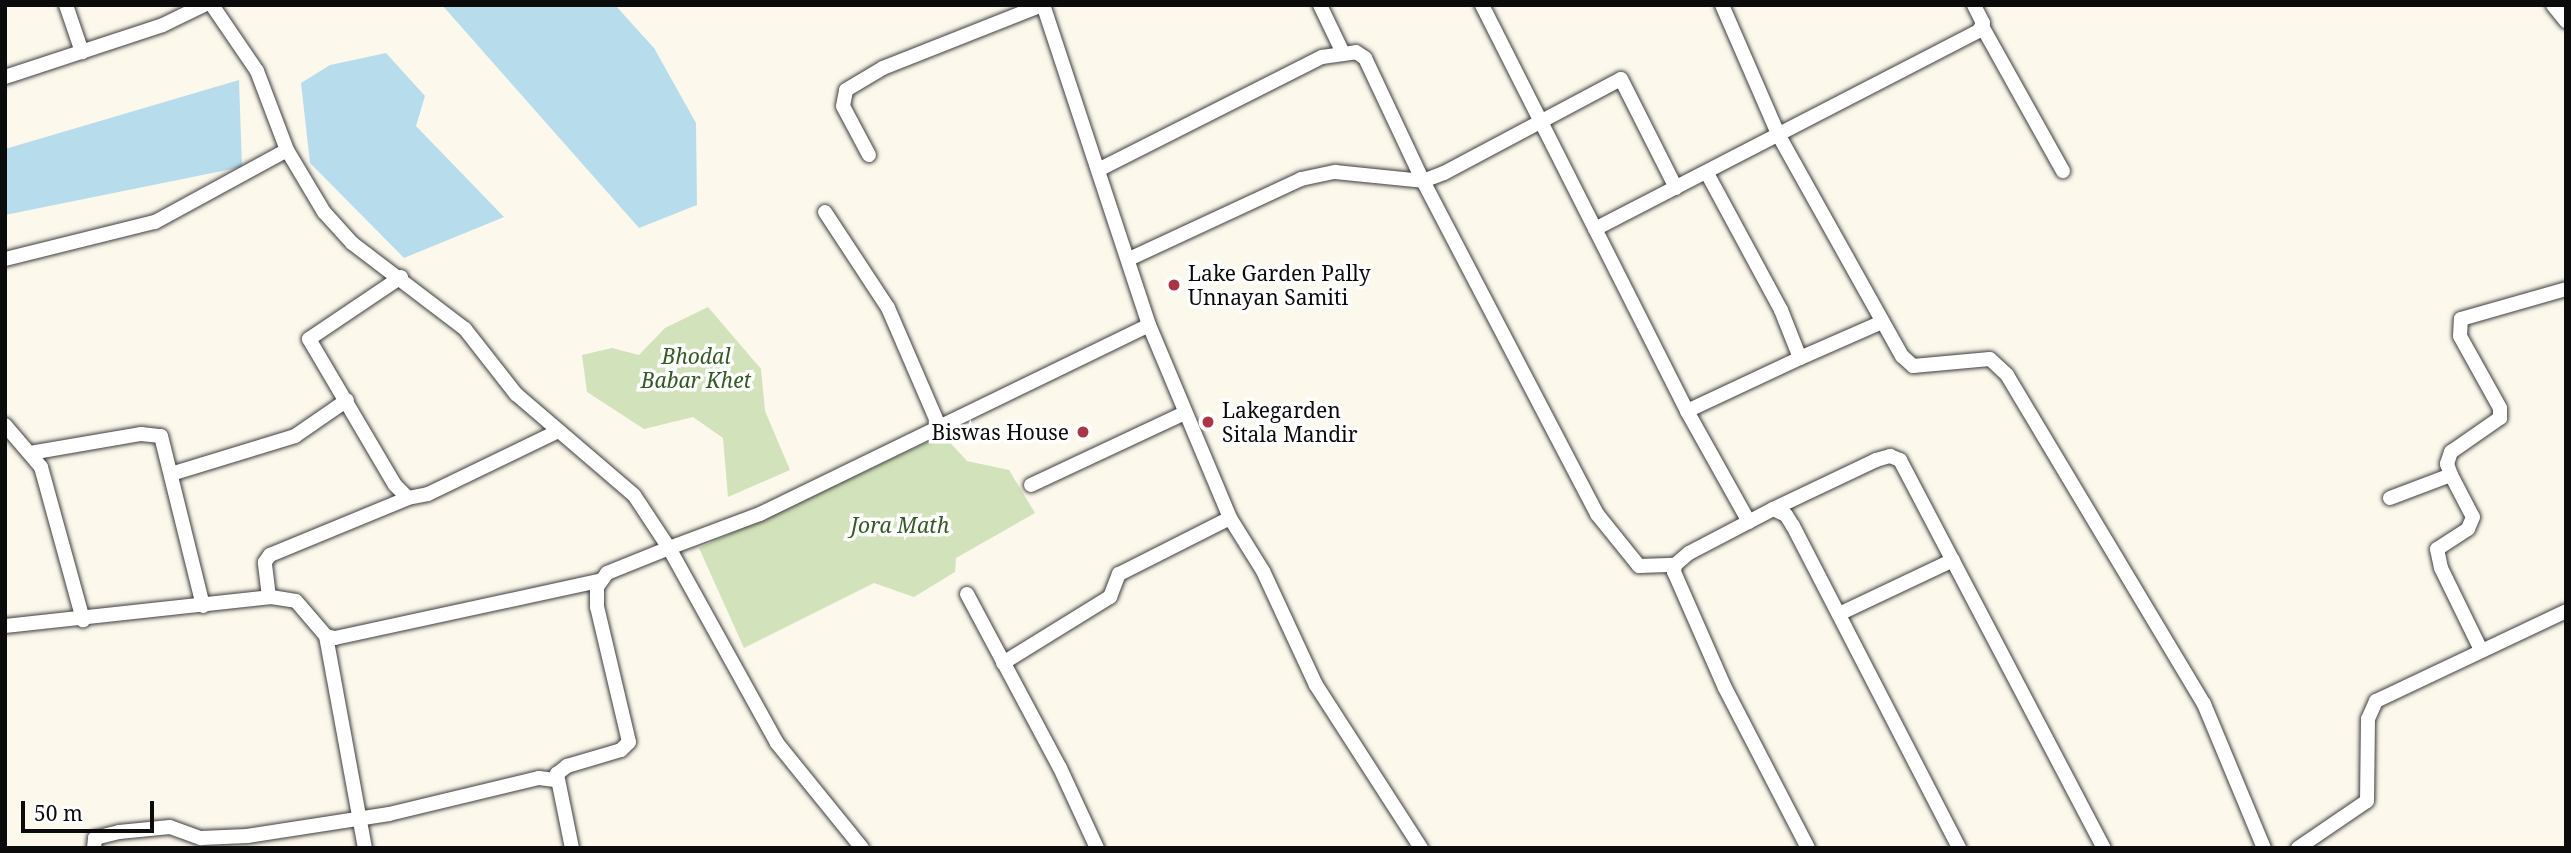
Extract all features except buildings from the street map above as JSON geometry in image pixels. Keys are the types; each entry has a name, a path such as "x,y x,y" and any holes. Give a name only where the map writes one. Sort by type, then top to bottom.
{"street":[{"path":"66,5 82,52"},
{"path":"5,77 163,25 204,5"},
{"path":"212,5 257,71 286,150 317,204 345,237 401,277 465,329 516,394 556,432 634,495 669,548 777,743 862,848"},
{"path":"869,155 843,106 846,90 883,68 1042,5 1100,169 1149,324 1230,518 1263,571 1316,685 1422,848"},
{"path":"1320,5 1342,51"},
{"path":"1482,5 1687,411 1749,522"},
{"path":"1722,5 1779,136 1882,322 1913,366 1982,358 1999,365 2007,375 2204,704 2264,848"},
{"path":"1974,5 1983,28 2063,171"},
{"path":"2553,5 2566,21"},
{"path":"1595,229 1983,28"},
{"path":"1100,169 1342,51 1356,52 1365,58 1423,181 1597,514 1639,566 1675,565 1773,509 1890,456 1905,468 2104,848"},
{"path":"1129,259 1301,179 1335,172 1423,181 1621,79 1676,188"},
{"path":"5,259 155,222 286,150"},
{"path":"1707,173 1781,310 1800,358"},
{"path":"825,212 888,308 940,428"},
{"path":"401,277 309,339 395,485 408,498"},
{"path":"2481,650 2441,568 2437,549 2468,529 2473,517 2447,464 2451,452 2500,418 2500,408 2460,335 2461,318 2566,289"},
{"path":"1687,411 1882,322"},
{"path":"326,636 382,629 599,581 607,573 760,513 940,428 1149,324"},
{"path":"171,474 295,436 347,400"},
{"path":"1031,485 1185,413"},
{"path":"5,425 41,467 83,620"},
{"path":"269,597 265,562 270,555 408,498 428,494 556,432"},
{"path":"30,453 153,433 163,439 204,606"},
{"path":"2390,498 2451,475"},
{"path":"1773,509 1786,514 1793,526 1959,848"},
{"path":"1003,663 1110,597 1119,574 1230,518"},
{"path":"1839,614 1953,560"},
{"path":"1675,565 1676,579 1725,688 1808,848"},
{"path":"555,780 567,766 621,750 629,742 597,607 599,581"},
{"path":"967,594 1097,848"},
{"path":"5,626 83,620 269,597 296,601 326,636 365,848"},
{"path":"2298,848 2367,802 2368,719 2376,701 2566,611"},
{"path":"94,848 98,836 145,829 170,827 213,839 361,818 539,778 555,780"},
{"path":"555,780 572,848"}],"green space":[{"name":"Bhodal Babar Khet","path":"708,307 761,369 765,411 790,470 728,497 723,438 693,417 644,429 587,392 582,355 612,348 639,355 665,328"},
{"name":"Jora Math","path":"943,435 967,461 1009,470 1035,513 956,558 955,572 914,597 874,583 744,648 699,548"}],"water":[{"path":"442,5 615,5 654,48 696,123 697,205 639,228"},
{"path":"386,53 425,96 416,126 504,217 404,258 310,163 301,83 330,65"},
{"path":"239,80 242,167 5,215 5,149"}],"place":[{"name":"Lake Garden Pally Unnayan Samiti","path":"1174,285"},
{"name":"Lakegarden Sitala Mandir","path":"1208,422"},
{"name":"Biswas House","path":"1083,432"}]}
